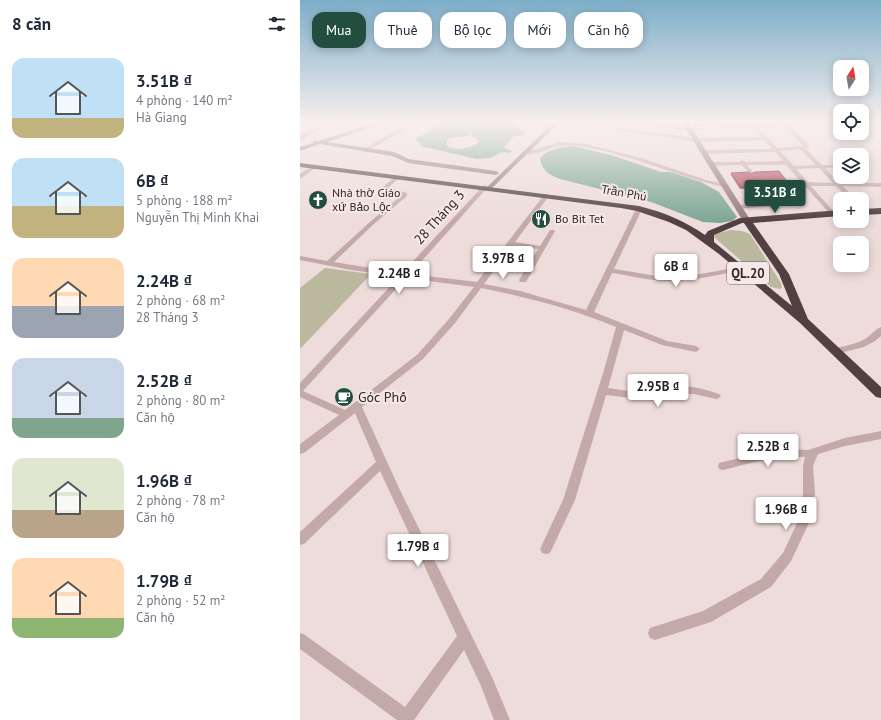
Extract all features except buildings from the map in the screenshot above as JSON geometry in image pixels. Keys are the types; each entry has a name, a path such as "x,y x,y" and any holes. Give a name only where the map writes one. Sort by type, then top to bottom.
{"highway":[{"name":"Trần Phú","path":"300,165 639,209 672,220 689,228 742,268 804,321 881,394"},
{"path":"869,211 881,211"},
{"path":"747,220 833,214"},
{"name":"QL.20","path":"672,220 701,227 739,228 757,236"},
{"name":"QL.20","path":"722,227 747,220 784,274 804,321"},
{"path":"710,243 709,236 711,233 722,227"},
{"path":"767,289 783,292 789,288"}],"street":[{"path":"395,155 408,161 496,173"},
{"path":"485,188 496,173 517,155"},
{"path":"485,188 522,155"},
{"path":"621,155 705,181 725,185"},
{"path":"706,155 747,220"},
{"path":"738,155 751,173"},
{"path":"780,155 806,184 833,210"},
{"path":"808,155 833,180"},
{"path":"711,164 787,162"},
{"path":"792,168 833,166"},
{"path":"300,177 314,167"},
{"path":"329,263 373,222 405,195 385,188 397,177"},
{"path":"806,184 833,184"},
{"path":"837,184 881,185"},
{"path":"837,184 845,192"},
{"name":"28 Tháng 3","path":"300,389 485,188"},
{"path":"739,207 774,204 764,192"},
{"path":"300,450 420,357 452,320 546,196"},
{"path":"588,313 639,209"},
{"path":"523,280 552,231"},
{"path":"510,244 542,248"},
{"path":"300,258 351,268 478,284 517,293 588,313 665,343 696,349"},
{"path":"610,270 655,278 672,279 697,277 742,268"},
{"path":"546,549 569,500 603,390 621,325"},
{"path":"836,351 859,346 877,336 881,330"},
{"path":"603,390 656,398 665,397 667,392 671,390 683,390 716,396"},
{"path":"300,394 310,397 346,414"},
{"path":"357,406 382,463 487,682 502,720"},
{"path":"655,633 706,617 766,583 787,557 804,521 809,494 808,466 813,452 845,442 881,435"},
{"path":"723,466 795,452 813,454"},
{"path":"300,540 382,463"},
{"path":"300,640 406,718 465,637"}],"shaded area":[{"path":"457,155 497,155 490,158 476,159"},
{"path":"544,155 608,155 661,172 670,172 701,182 719,192 737,217 732,221 720,223 703,222 651,202 560,179 549,174 544,169 540,159"},
{"path":"731,230 742,231 750,234 781,283 782,288 771,287 714,237 715,234"},
{"path":"325,268 371,274 300,349 300,288"}],"place":[{"name":"Nhà thờ Giáo xứ Bảo Lộc","path":"318,200"},
{"name":"Bo Bit Tet","path":"541,219"},
{"name":"Góc Phố","path":"344,397"}]}
